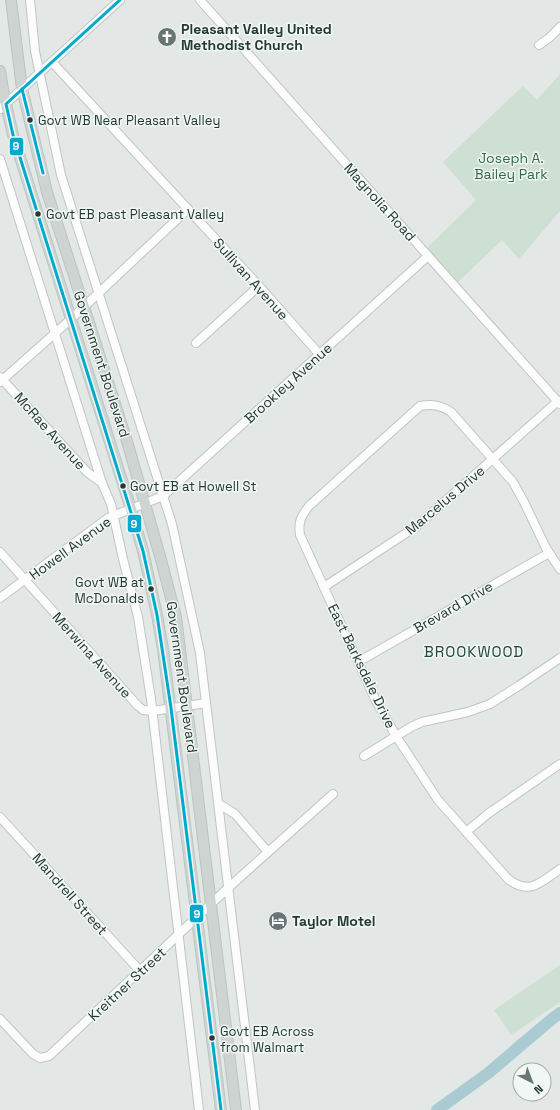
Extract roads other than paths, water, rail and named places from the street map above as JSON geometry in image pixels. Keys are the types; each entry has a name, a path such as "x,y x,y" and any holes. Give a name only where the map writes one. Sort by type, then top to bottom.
{"main road":[{"name":"Government Boulevard","path":"11,0 22,89 48,192 126,438 176,617 236,1110"},
{"name":"Government Boulevard","path":"0,71 3,107 131,509 143,551 157,615 171,708 220,1110"}],"street":[{"name":"Government Boulevard","path":"30,0 35,51 61,175 172,524 188,593 200,653 255,1110"},
{"path":"3,107 120,0"},
{"name":"Magnolia Road","path":"200,0 559,403"},
{"path":"539,45 560,27"},
{"name":"Sullivan Avenue","path":"52,62 259,286 320,355"},
{"path":"0,159 102,483 111,504 138,617 153,711 199,1110"},
{"path":"1,380 71,319 188,209"},
{"name":"Brookley Avenue","path":"144,504 163,496 428,256"},
{"path":"196,343 259,286"},
{"name":"McRae Avenue","path":"1,380 87,472 102,483"},
{"name":"Marcelus Drive","path":"324,587 417,526 559,403"},
{"name":"East Barksdale Drive","path":"494,459 451,412 443,406 420,406 308,508 301,517 299,527 300,535 375,699 396,736 438,800 515,885 530,888 560,869"},
{"path":"494,459 513,482 549,553 560,569"},
{"name":"Howell Avenue","path":"0,598 108,518 144,504"},
{"name":"Merwina Avenue","path":"0,552 138,706 143,710 153,711"},
{"name":"Brevard Drive","path":"358,662 549,553"},
{"path":"364,756 411,726 422,722 468,712 490,704 560,658"},
{"path":"153,711 206,702"},
{"path":"466,832 489,813 560,764"},
{"name":"Kreitner Street","path":"0,1018 33,1054 40,1058 49,1056 228,888 333,794"},
{"path":"219,804 235,814 268,852"},
{"name":"Mandrell Street","path":"0,817 140,971"}],"waterway":[{"path":"437,1110 487,1074 560,1013"}],"place":[{"name":"Pleasant Valley United Methodist Church","path":"167,37"},
{"name":"Govt WB Near Pleasant Valley","path":"30,120"},
{"name":"Govt EB past Pleasant Valley","path":"38,214"},
{"name":"Govt EB at Howell St","path":"123,486"},
{"name":"Govt WB at McDonalds","path":"151,589"},
{"name":"Taylor Motel","path":"278,921"},
{"name":"Govt EB Across from Walmart","path":"212,1038"}],"district":[{"name":"BROOKWOOD","path":"474,652"}],"park label":[{"name":"Joseph A. Bailey Park","path":"511,166"}]}
